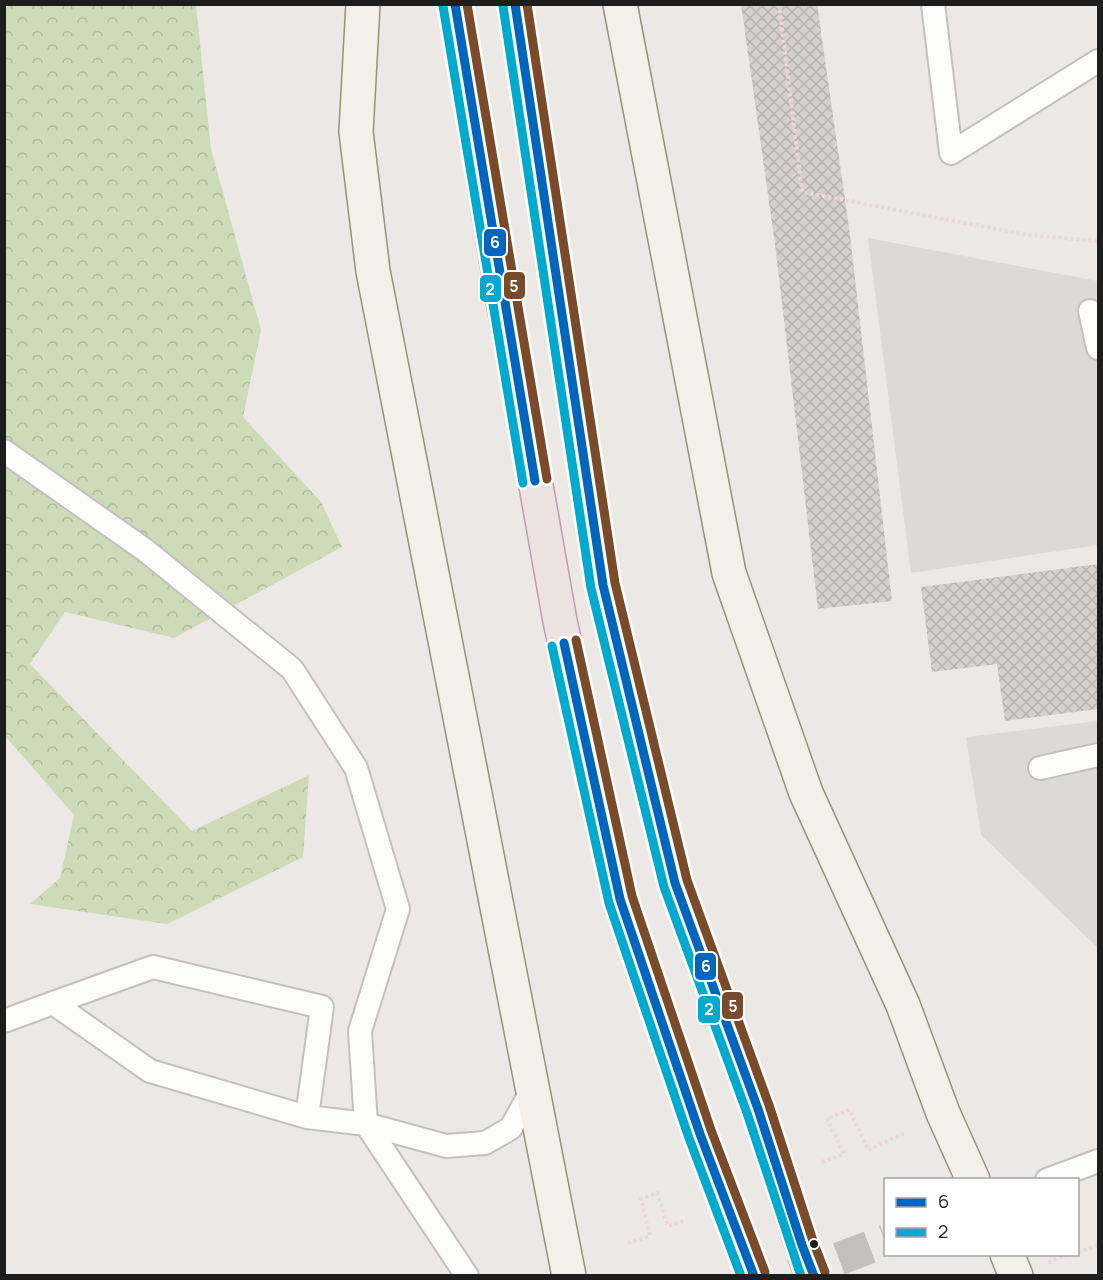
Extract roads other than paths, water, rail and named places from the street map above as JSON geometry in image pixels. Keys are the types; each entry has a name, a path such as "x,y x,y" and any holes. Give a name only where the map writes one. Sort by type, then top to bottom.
{"highway":[{"path":"455,4 501,288 560,621 620,899 700,1134 754,1275"},
{"path":"515,4 603,585 675,883 758,1108 802,1245 814,1275"}],"main road":[{"path":"363,4 356,132 373,271 569,1275"},
{"path":"620,4 729,573 806,793 903,1005 943,1113 973,1178"},
{"path":"1009,1256 1030,1269"}],"lane":[{"path":"933,4 951,153 1098,61"},
{"path":"1090,311 1098,348"},
{"path":"4,452 145,550 292,669 356,768 398,909 360,1031 366,1124 467,1275"},
{"path":"1040,768 1098,755"},
{"path":"4,1021 153,968 322,1007 307,1117"},
{"path":"53,1004 150,1071 307,1117 366,1124 446,1146 485,1143 510,1128 533,1088"},
{"path":"1050,1178 1098,1161"}],"tunnel":[{"path":"793,1276 884,1242"}]}
